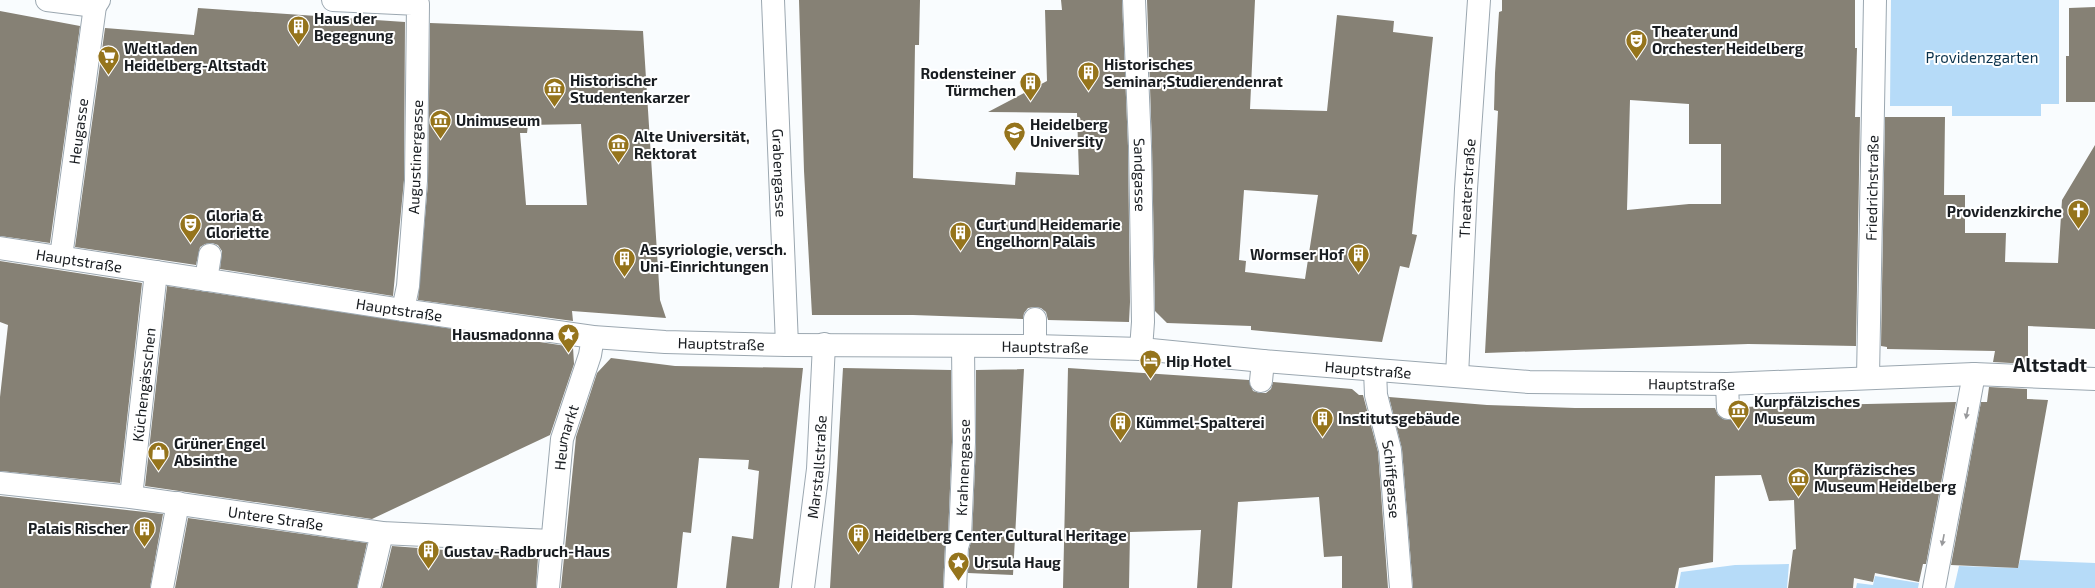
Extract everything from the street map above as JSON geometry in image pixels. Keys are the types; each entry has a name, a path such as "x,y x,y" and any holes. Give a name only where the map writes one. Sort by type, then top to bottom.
{"street":[{"path":"47,0 97,3"},
{"name":"Augustinergasse","path":"333,0 418,4 416,181 408,286 403,310"},
{"name":"Grabengasse","path":"773,0 787,345"},
{"name":"Sandgasse","path":"1134,0 1140,154 1143,322 1141,349"},
{"name":"Theaterstraße","path":"1458,376 1466,189 1479,0"},
{"name":"Friedrichstraße","path":"1868,377 1875,0"},
{"name":"Heugasse","path":"61,257 97,3"},
{"name":"Hauptstraße","path":"0,248 61,257 154,282 206,280 593,337 665,342 787,345 1035,346 1141,349 1262,371 1375,371 1529,382 1727,384 1868,377 1974,374 2095,379"},
{"path":"206,280 210,255"},
{"name":"Küchengässchen","path":"131,497 154,282"},
{"path":"1035,319 1035,346"},
{"name":"Heumarkt","path":"548,588 562,439 590,355 593,337"},
{"name":"Marstallstraße","path":"803,588 818,469 824,344"},
{"name":"Krahnengasse","path":"955,588 957,547 960,537 964,442 963,346"},
{"name":"Schiffgasse","path":"1375,371 1376,395 1390,450 1401,588"},
{"path":"1934,588 1974,374"},
{"path":"1727,384 1728,408"},
{"name":"Untere Straße","path":"0,483 178,503 382,533 552,541"},
{"path":"162,588 178,503"},
{"path":"369,588 382,533"}],"green space":[{"name":"Providenzgarten","path":"1891,0 2059,0 2059,104 2041,104 2041,116 1952,116 1952,106 1890,106"},
{"path":"2020,560 2095,563 2095,588 1954,588 1959,566 2018,568"},
{"path":"1789,564 1787,588 1678,588 1681,572 1735,565"},
{"path":"1875,576 1919,583 1918,588 1856,588 1857,583 1873,585"}],"building":[{"path":"799,0 920,0 919,45 915,45 913,178 1015,185 1016,172 1079,175 1077,113 988,112 1047,81 1045,10 1062,10 1061,0 1122,0 1128,146 1129,322 1048,320 1046,312 1041,308 1035,307 1028,308 1024,313 1023,319 913,315 812,315 804,171"},
{"path":"1147,0 1255,0 1250,109 1327,111 1337,15 1394,21 1393,32 1433,37 1412,234 1417,235 1409,268 1400,266 1382,342 1251,330 1251,326 1167,323 1155,311 1152,146","holes":["1244,190 1318,195 1305,279 1245,272 1246,261 1239,260"]},
{"path":"1502,0 1855,0 1855,48 1857,48 1855,117 1860,117 1856,346 1748,344 1485,353 1498,111 1494,110 1495,73 1499,12 1502,11","holes":["1630,100 1689,104 1689,144 1721,144 1721,204 1689,204 1627,210"]},
{"path":"2095,7 2095,102 2066,102 2066,56 2069,56 2069,8"},
{"path":"198,8 405,22 404,180 393,296 220,269 222,251 218,245 212,243 205,244 200,247 196,265 75,247 105,28 194,35"},
{"path":"0,11 80,26 50,243 0,236"},
{"path":"430,23 643,31 660,300 666,318 572,311 573,321 418,300 428,182","holes":["581,124 587,205 526,205 520,133 527,133 528,125"]},
{"path":"1885,117 1945,117 1944,195 1965,195 1965,233 2006,233 2005,262 2058,263 2062,200 2095,145 2095,329 2028,326 2028,364 1993,362 1995,351 1887,349 1887,347 1881,346"},
{"path":"0,261 142,283 120,483 0,471 0,397 8,325 0,322"},
{"path":"167,286 573,347 574,364 550,435 372,519 145,486"},
{"path":"611,358 675,366 803,368 779,588 726,588 732,536 753,539 759,471 748,469 749,460 699,458 691,533 683,532 677,588 561,588 576,437 597,373"},
{"path":"843,368 951,370 952,442 948,535 945,546 943,588 830,588"},
{"path":"1068,368 1249,380 1253,391 1260,393 1266,393 1271,389 1273,382 1352,389 1359,395 1363,395 1378,452 1388,588 1342,588 1342,556 1324,557 1319,497 1238,502 1232,588 1197,588 1201,530 1130,532 1129,588 1063,588"},
{"path":"1024,369 1013,575 968,573 969,549 972,538 976,443 976,370"},
{"path":"1989,387 2027,389 2027,399 2048,400 2018,568 1951,565 1981,402 1987,402"},
{"path":"1389,397 1487,405 1575,408 1715,408 1718,415 1723,419 1728,420 1735,418 1739,413 1740,407 1956,402 1926,564 1923,564 1919,582 1875,573 1873,582 1854,578 1853,588 1788,588 1793,550 1796,549 1794,500 1769,501 1761,475 1715,476 1713,562 1679,568 1675,588 1413,588 1402,449"},
{"path":"0,496 163,514 150,588 0,588"},
{"path":"188,518 367,543 357,588 175,588"},
{"name":"Gustav-Radbruch-Haus","path":"392,546 538,557 536,588 382,588"}],"place":[{"name":"Haus der Begegnung","path":"299,46"},
{"name":"Theater und Orchester Heidelberg","path":"1636,60"},
{"name":"Weltladen Heidelberg-Altstadt","path":"109,76"},
{"name":"Historisches Seminar;Studierendenrat","path":"1088,92"},
{"name":"Rodensteiner Türmchen","path":"1031,102"},
{"name":"Historischer Studentenkarzer","path":"554,108"},
{"name":"Unimuseum","path":"440,140"},
{"name":"Heidelberg University","path":"1014,152"},
{"name":"Alte Universität, Rektorat","path":"618,164"},
{"name":"Providenzkirche","path":"2078,230"},
{"name":"Gloria & Gloriette","path":"191,244"},
{"name":"Curt und Heidemarie Engelhorn Palais","path":"961,252"},
{"name":"Wormser Hof","path":"1359,274"},
{"name":"Assyriologie, versch. Uni-Einrichtungen","path":"624,278"},
{"name":"Hausmadonna","path":"569,354"},
{"name":"Hip Hotel","path":"1151,380"},
{"name":"Kurpfälzisches Museum","path":"1738,430"},
{"name":"Institutsgebäude","path":"1322,438"},
{"name":"Kümmel-Spalterei","path":"1120,442"},
{"name":"Grüner Engel Absinthe","path":"159,472"},
{"name":"Kurpfäzisches Museum Heidelberg","path":"1798,498"},
{"name":"Palais Rischer","path":"144,548"},
{"name":"Heidelberg Center Cultural Heritage","path":"858,554"},
{"name":"Gustav-Radbruch-Haus","path":"428,570"},
{"name":"Ursula Haug","path":"959,582"}],"district":[{"name":"Altstadt","path":"2050,364"}]}
